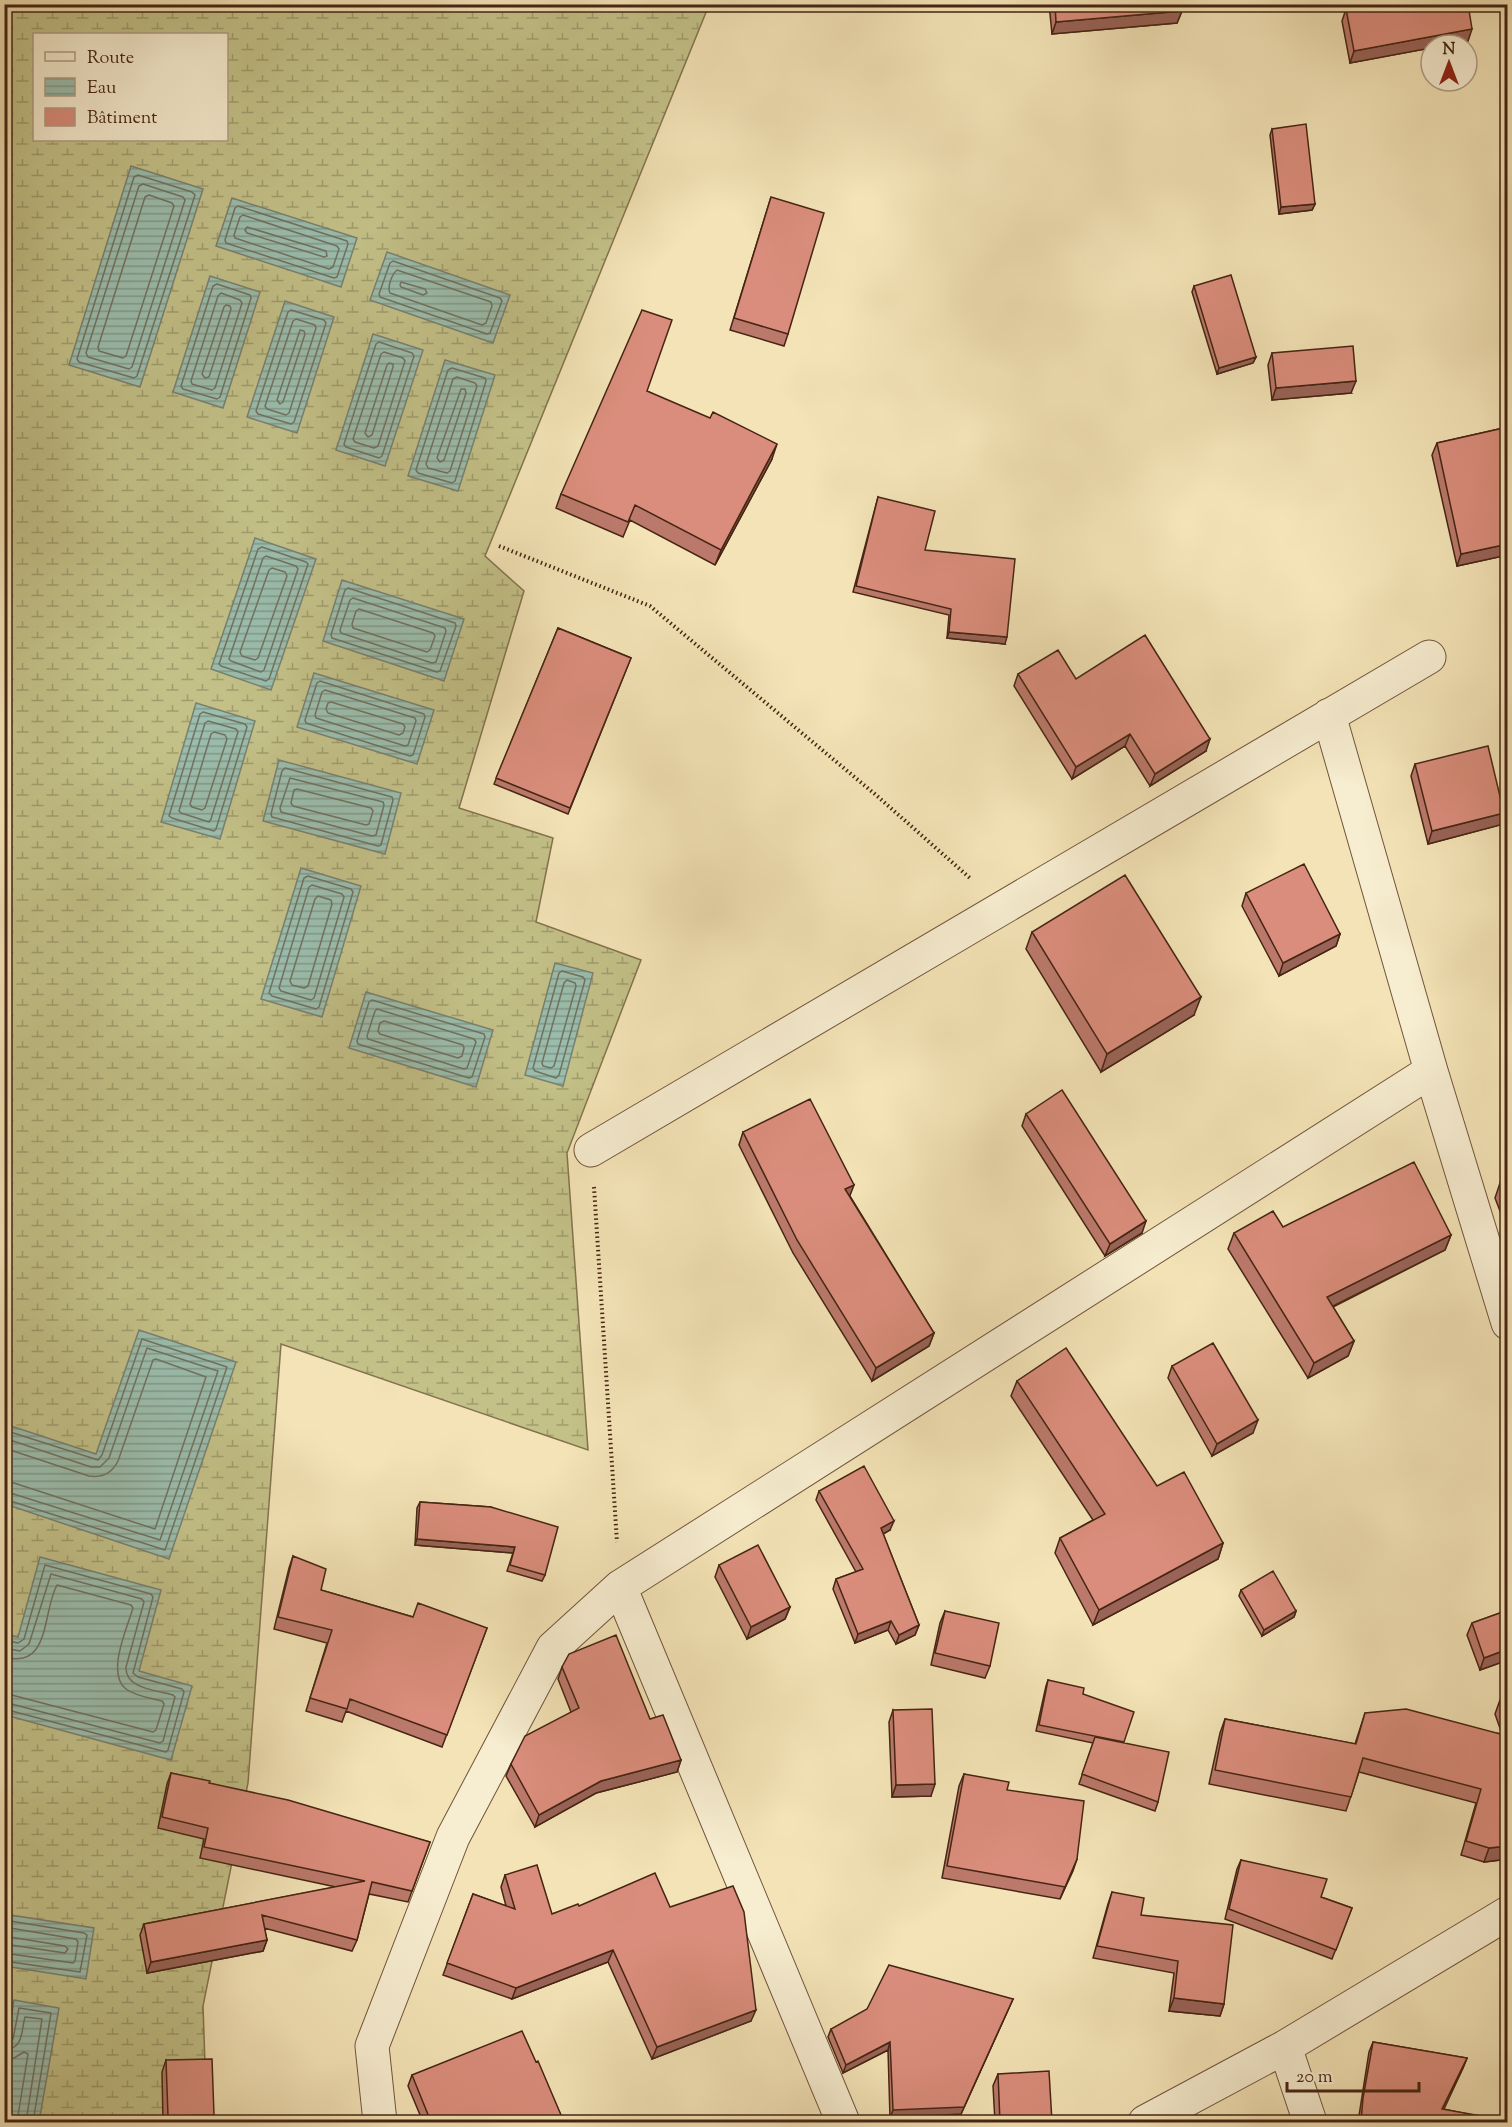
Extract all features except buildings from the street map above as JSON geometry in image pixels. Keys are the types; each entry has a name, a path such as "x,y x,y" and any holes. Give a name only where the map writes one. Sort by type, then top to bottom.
{"street":[{"path":"591,1150 1429,657"},
{"path":"1329,715 1431,1071 1508,1323"},
{"path":"380,2122 372,2046 453,1837 553,1648 620,1587 1431,1071"},
{"path":"620,1587 843,2122"},
{"path":"1145,2122 1285,2047 1508,1913"},
{"path":"1285,2047 1310,2122"}],"path":[{"path":"499,546 650,606 876,795 1004,907"},
{"path":"591,1150 620,1587"}],"green space":[{"path":"5,5 709,5 485,556 524,591 459,808 553,838 536,922 641,960 567,1153 588,1450 281,1344 248,1783 203,2006 207,2122 5,2122"}],"water":[{"path":"131,166 203,189 140,387 69,365"},
{"path":"232,198 357,238 341,287 216,246"},
{"path":"387,252 510,295 493,343 370,300"},
{"path":"210,276 260,292 223,408 173,392"},
{"path":"285,301 334,317 297,433 247,417"},
{"path":"373,334 423,350 385,466 336,450"},
{"path":"445,360 495,375 458,491 408,476"},
{"path":"255,538 316,559 271,690 211,669"},
{"path":"342,580 464,619 444,681 323,641"},
{"path":"314,673 434,710 417,764 297,727"},
{"path":"196,703 255,721 220,839 161,822"},
{"path":"279,760 401,793 385,854 263,821"},
{"path":"301,868 361,886 322,1017 261,999"},
{"path":"555,963 593,973 563,1086 525,1075"},
{"path":"366,992 493,1030 476,1087 349,1048"},
{"path":"139,1330 236,1362 169,1559 5,1504 5,1424 96,1454"},
{"path":"40,1557 161,1590 139,1671 192,1686 171,1760 5,1715 5,1634 18,1637"},
{"path":"4,1914 94,1928 86,1979 5,1966"},
{"path":"14,2000 59,2008 39,2122 5,2122 5,2053"}]}
